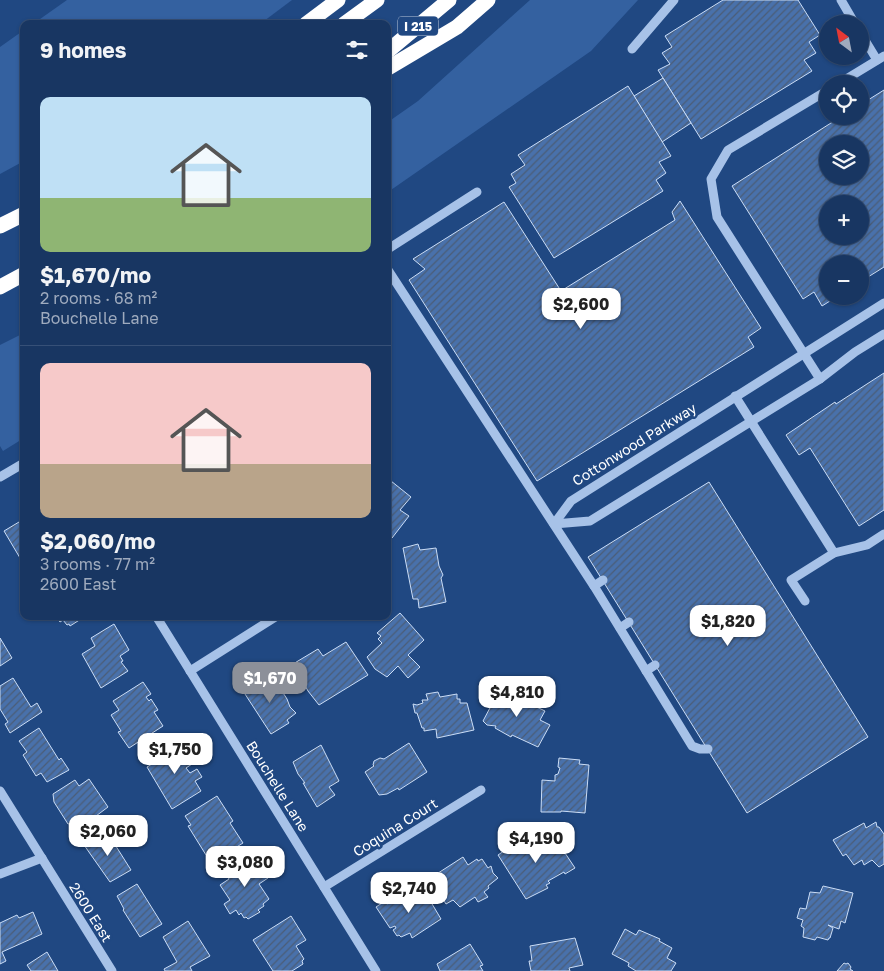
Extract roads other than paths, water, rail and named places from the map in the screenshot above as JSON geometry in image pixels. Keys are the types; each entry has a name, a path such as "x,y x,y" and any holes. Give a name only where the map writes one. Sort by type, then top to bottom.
{"highway":[{"path":"311,20 338,0"},
{"path":"350,20 377,0"},
{"name":"I 215","path":"391,48 449,0"},
{"path":"391,66 457,26 488,0"},
{"path":"0,226 20,216"},
{"path":"0,286 20,276"}],"street":[{"path":"632,49 674,0"},
{"path":"841,0 850,15"},
{"path":"853,75 880,58 869,44"},
{"path":"819,95 728,150 711,179 717,217 820,379"},
{"path":"391,247 477,192"},
{"path":"391,275 594,586 692,746 708,749"},
{"name":"Cottonwood Parkway","path":"554,524 571,501 884,303"},
{"path":"554,524 590,521 820,379 855,352 884,334"},
{"path":"736,396 834,553"},
{"path":"0,477 20,465"},
{"path":"805,601 791,580 834,553 867,545 884,534"},
{"path":"594,586 603,580"},
{"name":"Bouchelle Lane","path":"158,620 376,971"},
{"path":"190,671 271,620"},
{"path":"620,628 629,622"},
{"path":"646,671 655,665"},
{"name":"Coquina Court","path":"324,887 481,790"},
{"name":"2600 East","path":"0,791 112,971"},
{"path":"0,874 42,858"}]}
